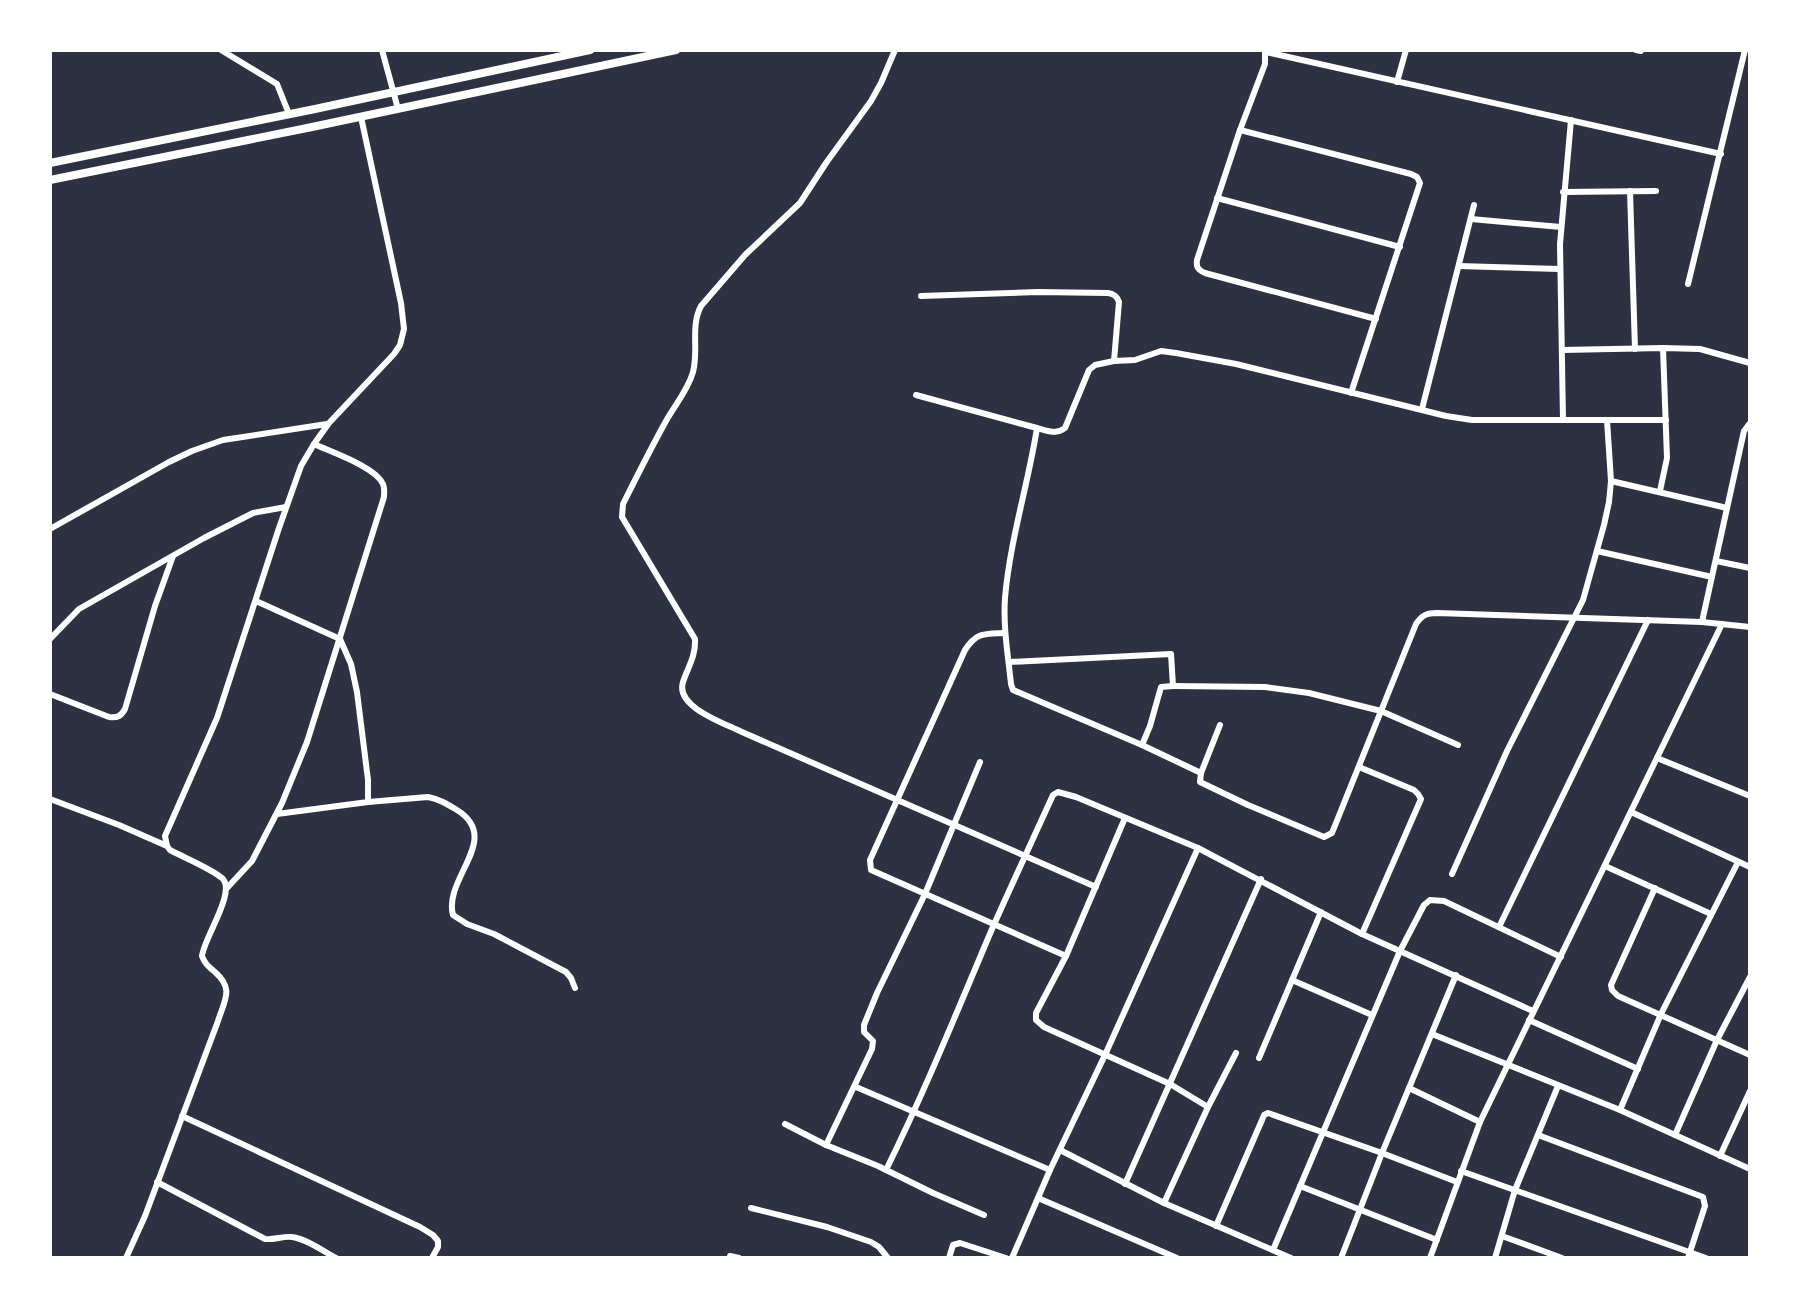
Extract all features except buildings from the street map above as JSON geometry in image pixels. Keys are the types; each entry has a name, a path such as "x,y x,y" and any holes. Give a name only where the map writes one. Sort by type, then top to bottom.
{"main road":[{"path":"50,163 590,50"},
{"path":"50,180 676,50"}],"street":[{"path":"221,50 277,84 289,114"},
{"path":"382,50 398,109"},
{"path":"895,50 871,101 800,203 745,255 701,306 696,316 693,373 623,504 622,517 695,639 694,657 682,686 686,701 742,732 1096,887"},
{"path":"1397,82 1406,50"},
{"path":"1688,284 1745,50"},
{"path":"1376,319 1199,271 1196,266 1265,64 1265,51 1721,154"},
{"path":"167,846 167,829 217,718 301,466 329,423 394,354 403,339 401,303 361,117"},
{"path":"1563,420 1561,227 1571,120"},
{"path":"1240,130 1417,177 1420,183 1351,393"},
{"path":"1630,191 1635,349"},
{"path":"1563,192 1656,191"},
{"path":"1217,198 1400,247"},
{"path":"1422,409 1474,205"},
{"path":"1471,219 1561,227"},
{"path":"1459,266 1560,269"},
{"path":"921,296 1038,292 1113,294 1119,302 1114,361"},
{"path":"1660,491 1667,458 1663,348"},
{"path":"1562,350 1700,349 1750,363"},
{"path":"916,395 1054,433 1060,432 1065,428 1089,370 1095,365 1135,360 1161,351 1236,364 1472,420 1666,420"},
{"path":"1452,874 1507,751 1583,600 1609,502 1611,481 1607,420"},
{"path":"50,529 192,451 223,440 329,423"},
{"path":"1702,622 1727,508 1746,442 1744,431 1750,423"},
{"path":"1037,428 1011,551 1005,600 1005,633 1012,687 1201,773"},
{"path":"126,1258 140,1230 227,995 224,981 203,961 203,949 227,888 252,861 277,814 307,742 381,509 384,487 378,477 366,468 314,444"},
{"path":"1611,481 1727,508"},
{"path":"50,639 79,609 173,555 253,513 286,507"},
{"path":"1597,551 1712,577"},
{"path":"50,694 109,717 121,716 173,555"},
{"path":"1716,561 1750,568"},
{"path":"256,601 340,639 351,664 357,692 368,802"},
{"path":"1220,725 1200,782 1324,837 1332,833 1421,616 1437,613 1648,620 1750,627"},
{"path":"1499,927 1648,620"},
{"path":"1430,1258 1480,1122 1506,1065 1722,624"},
{"path":"1005,633 981,635 973,639 965,650 869,866 871,870 1066,956"},
{"path":"1009,662 1168,653 1172,657 1173,686"},
{"path":"1142,745 1161,687 1243,686 1290,689 1381,711 1458,745"},
{"path":"1657,758 1750,796"},
{"path":"826,1145 856,1087 873,1044 872,1038 864,1032 864,1025 925,894 980,762"},
{"path":"1359,767 1414,790 1421,799 1362,934"},
{"path":"886,1170 914,1113 994,924 1053,795 1058,792 1198,848 1362,934 1533,1011"},
{"path":"277,814 368,802 436,798 462,814 473,825 475,833 472,849 451,901 453,915 566,972 575,988"},
{"path":"50,799 167,846 223,879 227,888"},
{"path":"1631,812 1750,867"},
{"path":"1125,818 1066,956 1036,1013 1036,1020 1044,1027 1170,1084 1208,1107"},
{"path":"949,1258 953,1245 960,1243 1009,1258 1198,848"},
{"path":"1620,1110 1661,1014 1738,862"},
{"path":"1605,866 1711,914"},
{"path":"1125,1184 1261,879"},
{"path":"1655,888 1611,985 1612,990 1618,996 1750,1055"},
{"path":"1273,1250 1400,951 1424,905 1430,900 1444,901 1561,957"},
{"path":"1259,1058 1321,912"},
{"path":"1341,1258 1456,975"},
{"path":"1675,1135 1717,1040 1750,977"},
{"path":"1292,980 1372,1015"},
{"path":"1529,1020 1638,1069"},
{"path":"1432,1034 1620,1110 1750,1169"},
{"path":"1164,1203 1236,1053"},
{"path":"1495,1258 1515,1190 1558,1086"},
{"path":"856,1087 1050,1170"},
{"path":"1409,1088 1480,1122"},
{"path":"1720,1156 1750,1091"},
{"path":"1216,1226 1264,1115 1268,1113 1457,1182"},
{"path":"182,1116 420,1227 438,1241 432,1258"},
{"path":"785,1124 984,1215"},
{"path":"1538,1135 1703,1197 1705,1206 1689,1255"},
{"path":"1060,1150 1164,1203 1291,1258"},
{"path":"1461,1171 1689,1255 1706,1258"},
{"path":"157,1182 265,1239 289,1236 336,1258"},
{"path":"1300,1186 1437,1240"},
{"path":"1038,1198 1177,1258"},
{"path":"751,1208 827,1227 871,1242 888,1258"},
{"path":"1502,1236 1561,1258"},
{"path":"730,1256 739,1258"}]}
